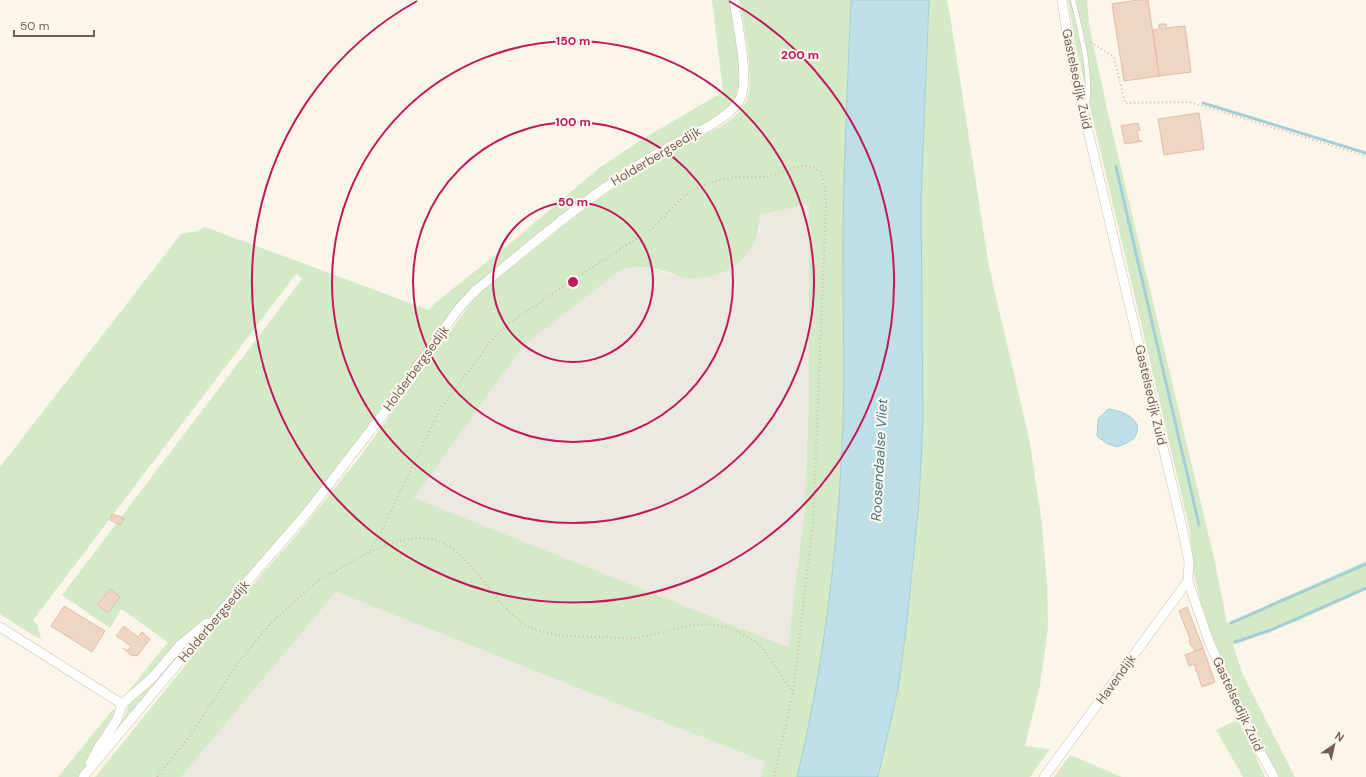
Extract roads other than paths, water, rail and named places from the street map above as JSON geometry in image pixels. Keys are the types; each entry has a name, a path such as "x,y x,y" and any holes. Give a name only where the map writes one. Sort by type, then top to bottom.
{"street":[{"name":"Holderbergsedijk","path":"83,777 218,615 306,514 384,413 459,308 475,291 611,183 670,146 720,120 734,108 741,99 743,89 743,68 734,0"},
{"name":"Gastelsedijk Zuid","path":"1062,0 1071,59 1190,561 1188,581 1210,644 1258,748 1274,777"},
{"name":"Havendijk","path":"1044,777 1188,581"},
{"path":"83,777 100,745 117,720 122,704 153,677 180,645 218,615"},
{"path":"0,627 122,704"}],"lane":[{"path":"1072,0 1081,36 1089,97 1085,119"}],"water":[{"name":"Roosendaalse Vliet","path":"851,0 929,0 921,201 923,420 919,502 906,631 898,689 878,777 797,777 807,733 823,644 838,510 843,420 843,251 845,142"},
{"path":"1108,409 1124,413 1137,424 1138,429 1135,437 1117,447 1106,443 1097,436 1098,419"}],"waterway":[{"path":"1203,103 1366,153"},
{"path":"1116,167 1199,525"},
{"path":"1231,623 1366,564"},
{"path":"1235,642 1271,630 1366,588"}]}
